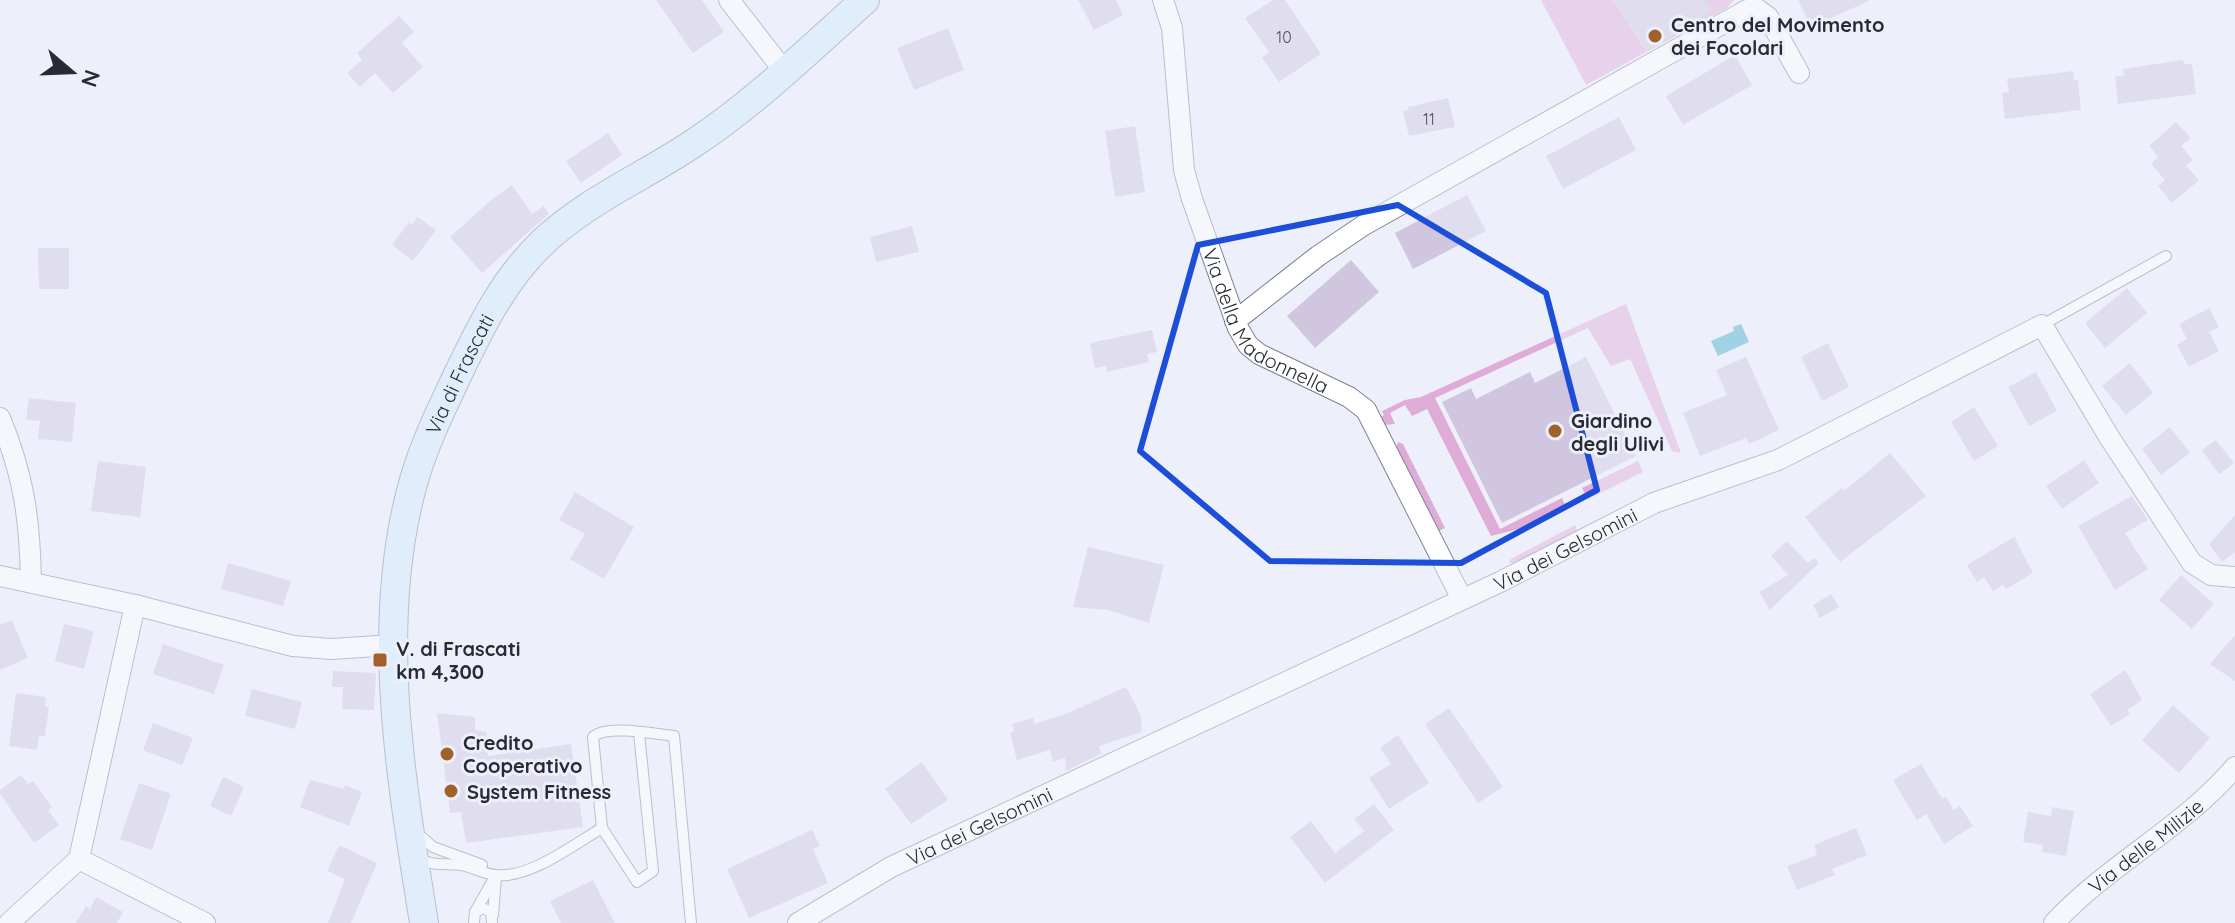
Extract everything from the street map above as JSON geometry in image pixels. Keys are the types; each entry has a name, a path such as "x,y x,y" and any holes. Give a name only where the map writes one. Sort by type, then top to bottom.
{"main road":[{"name":"Via di Frascati","path":"424,923 409,821 393,645 399,557 419,464 433,426 476,336 508,282 533,252 559,229 696,142 785,72 865,0"}],"street":[{"path":"729,0 785,72"},
{"name":"Via della Madonnella","path":"1163,0 1172,28 1184,170 1235,321 1248,345 1272,361 1356,401 1366,410 1462,599"},
{"path":"1235,321 1318,256 1364,225 1747,10 1760,10 1768,17 1799,73"},
{"path":"2042,325 2111,440 2192,563 2211,575 2235,577"},
{"name":"Via dei Gelsomini","path":"798,923 891,867 1462,599 1662,500 1778,460 2042,325"},
{"path":"0,418 27,504 31,582"},
{"path":"0,576 135,605 293,646 331,649 393,645"},
{"path":"9,923 79,859 135,605"},
{"name":"Via delle Milizie","path":"2054,923 2102,879 2192,810 2235,767"},
{"path":"79,859 205,923"}],"lane":[{"path":"2042,325 2166,256"},
{"path":"639,733 653,871 637,882 602,828 593,737 603,731 639,733 674,736 691,923"},
{"path":"409,821 433,847 482,864 496,875"},
{"path":"413,852 427,863 469,867 496,875 516,873 539,865 602,828"},
{"path":"474,918 496,875"},
{"path":"492,919 496,875"},
{"path":"474,918 483,908 489,910 492,919"}],"highlighted area":[{"path":"1398,205 1546,293 1597,490 1461,563 1270,561 1140,451 1198,245"}],"shaded area":[{"path":"1541,0 1734,0 1727,8 1586,85"},
{"path":"1626,304 1681,453 1672,451 1630,359 1611,366 1588,328 1435,398 1500,529 1562,498 1567,509 1538,524 1491,536 1427,409 1412,416 1405,405 1390,413 1395,424 1385,425 1380,417 1384,415 1382,411 1405,400 1421,397"},
{"path":"1398,442 1403,444 1445,528 1437,532 1396,448"},
{"path":"1638,461 1643,472 1588,499 1582,488"},
{"path":"1575,525 1578,532 1514,564 1509,562 1511,559"}],"water":[{"path":"1741,324 1749,342 1718,356 1711,341 1734,331 1733,327"}],"building":[{"path":"656,0 702,0 724,32 693,53"},
{"path":"1078,0 1116,0 1123,15 1094,30"},
{"path":"1273,0 1285,0 1321,54 1279,82 1262,58 1269,52 1245,18"},
{"name":"Centro del Movimento dei Focolari","path":"1612,0 1705,0 1712,11 1646,52"},
{"path":"1798,0 1871,0 1811,27"},
{"path":"399,16 414,32 402,43 423,67 393,93 375,73 360,87 347,73 362,60 357,53"},
{"path":"948,28 964,70 914,90 897,48"},
{"path":"1735,55 1752,85 1683,125 1666,96"},
{"path":"2183,60 2184,64 2192,64 2196,94 2118,104 2115,77 2124,75 2123,69"},
{"path":"2073,71 2074,80 2078,80 2081,110 2005,119 2002,93 2009,92 2007,79"},
{"path":"1448,98 1455,127 1409,136 1403,111 1409,110 1408,107"},
{"path":"1619,117 1636,150 1563,189 1546,156"},
{"path":"2176,122 2191,138 2181,146 2193,160 2186,166 2199,180 2172,203 2158,186 2165,180 2151,164 2158,157 2149,146"},
{"path":"1135,126 1145,192 1115,197 1105,131"},
{"path":"608,133 622,155 581,183 566,161"},
{"path":"512,185 532,214 544,206 549,214 482,273 450,237"},
{"path":"1467,195 1486,231 1413,269 1395,233"},
{"path":"417,217 436,230 413,261 392,245 409,222 412,225"},
{"path":"912,226 919,252 876,262 870,237"},
{"path":"38,248 69,248 69,289 39,289"},
{"path":"1351,260 1379,292 1315,348 1287,316"},
{"path":"2127,288 2147,313 2105,348 2085,323"},
{"path":"2209,308 2219,327 2209,332 2219,351 2189,367 2177,345 2187,339 2179,324"},
{"path":"1152,330 1157,352 1147,354 1149,362 1107,372 1106,366 1095,368 1090,343"},
{"path":"1828,343 1849,387 1822,401 1801,357"},
{"path":"1586,357 1636,456 1502,523 1442,402 1471,388 1476,399 1530,372 1535,383"},
{"path":"1746,357 1779,430 1749,444 1746,438 1700,456 1683,413 1727,395 1716,370"},
{"path":"2130,363 2153,393 2126,415 2102,386"},
{"path":"2036,372 2057,411 2029,426 2008,387"},
{"path":"29,398 76,403 72,442 38,439 40,421 26,420"},
{"path":"1974,407 1998,446 1974,461 1951,422"},
{"path":"2170,427 2190,453 2161,475 2142,449"},
{"path":"2216,440 2234,463 2219,474 2202,450"},
{"path":"1890,453 1926,496 1840,562 1805,517 1842,488 1844,491"},
{"path":"2084,460 2099,483 2062,509 2046,486"},
{"path":"98,461 146,467 140,517 91,511"},
{"path":"575,492 634,527 604,579 570,559 585,534 559,520"},
{"path":"2132,496 2148,520 2125,533 2148,569 2115,590 2078,526"},
{"path":"2235,515 2235,552 2222,562 2209,544"},
{"path":"2014,537 2033,573 2006,589 2003,585 1993,591 1984,577 1977,582 1967,565"},
{"path":"1787,541 1808,563 1815,558 1819,563 1770,610 1759,592 1788,575 1771,556"},
{"path":"1088,547 1164,565 1149,623 1108,610 1073,607"},
{"path":"228,563 291,581 283,606 221,589"},
{"path":"2181,575 2214,604 2192,629 2159,600"},
{"path":"1831,594 1839,607 1820,618 1813,605"},
{"path":"12,620 28,658 0,670 0,625"},
{"path":"64,624 94,631 84,669 55,661"},
{"path":"2235,635 2235,681 2210,664"},
{"path":"163,644 224,665 214,694 153,674"},
{"path":"2125,670 2142,700 2127,710 2130,714 2111,726 2090,694"},
{"path":"333,671 376,673 374,710 342,709 343,687 332,687"},
{"path":"1126,687 1141,716 1142,732 1099,746 1101,754 1066,771 1065,758 1053,762 1050,750 1017,760 1010,733 1014,732 1012,724 1033,718 1035,724"},
{"path":"252,689 302,702 295,729 245,716"},
{"path":"16,693 46,697 45,707 49,707 45,736 39,736 37,750 9,746"},
{"path":"2173,705 2210,738 2179,773 2142,740"},
{"path":"1449,708 1503,787 1478,803 1425,724"},
{"path":"437,713 475,717 475,730 486,732 488,756 571,744 583,827 466,843 461,812 450,813"},
{"path":"153,723 193,738 182,765 143,750"},
{"path":"1398,735 1429,783 1389,809 1369,778 1391,764 1380,748"},
{"path":"922,762 948,800 911,824 885,789"},
{"path":"1921,764 1942,799 1946,797 1954,810 1960,806 1973,826 1944,844 1926,814 1917,820 1893,780"},
{"path":"21,775 28,784 33,781 52,807 48,810 59,825 34,843 0,794 0,790"},
{"path":"223,777 244,787 231,816 210,806"},
{"path":"310,780 344,789 345,785 362,792 349,826 300,807"},
{"path":"139,783 171,794 152,850 120,839"},
{"path":"1374,804 1394,830 1325,883 1290,837 1311,821 1335,853 1364,831 1354,819"},
{"path":"2052,807 2074,811 2066,856 2042,852 2043,845 2023,842 2028,812 2051,816"},
{"path":"1856,828 1867,855 1832,869 1835,875 1797,890 1787,866 1817,855 1814,845"},
{"path":"812,830 820,846 813,849 828,883 749,918 727,869"},
{"path":"339,845 377,863 351,923 328,923 345,879 327,871"},
{"path":"593,880 615,923 561,923 550,901"},
{"path":"96,897 123,912 117,923 76,923 86,906 90,909"}],"place":[{"name":"Centro del Movimento dei Focolari","path":"1655,36"},
{"name":"Giardino degli Ulivi","path":"1555,431"},
{"name":"V. di Frascati km 4,300","path":"380,660"},
{"name":"Credito Cooperativo","path":"447,754"},
{"name":"System Fitness","path":"451,791"}]}
